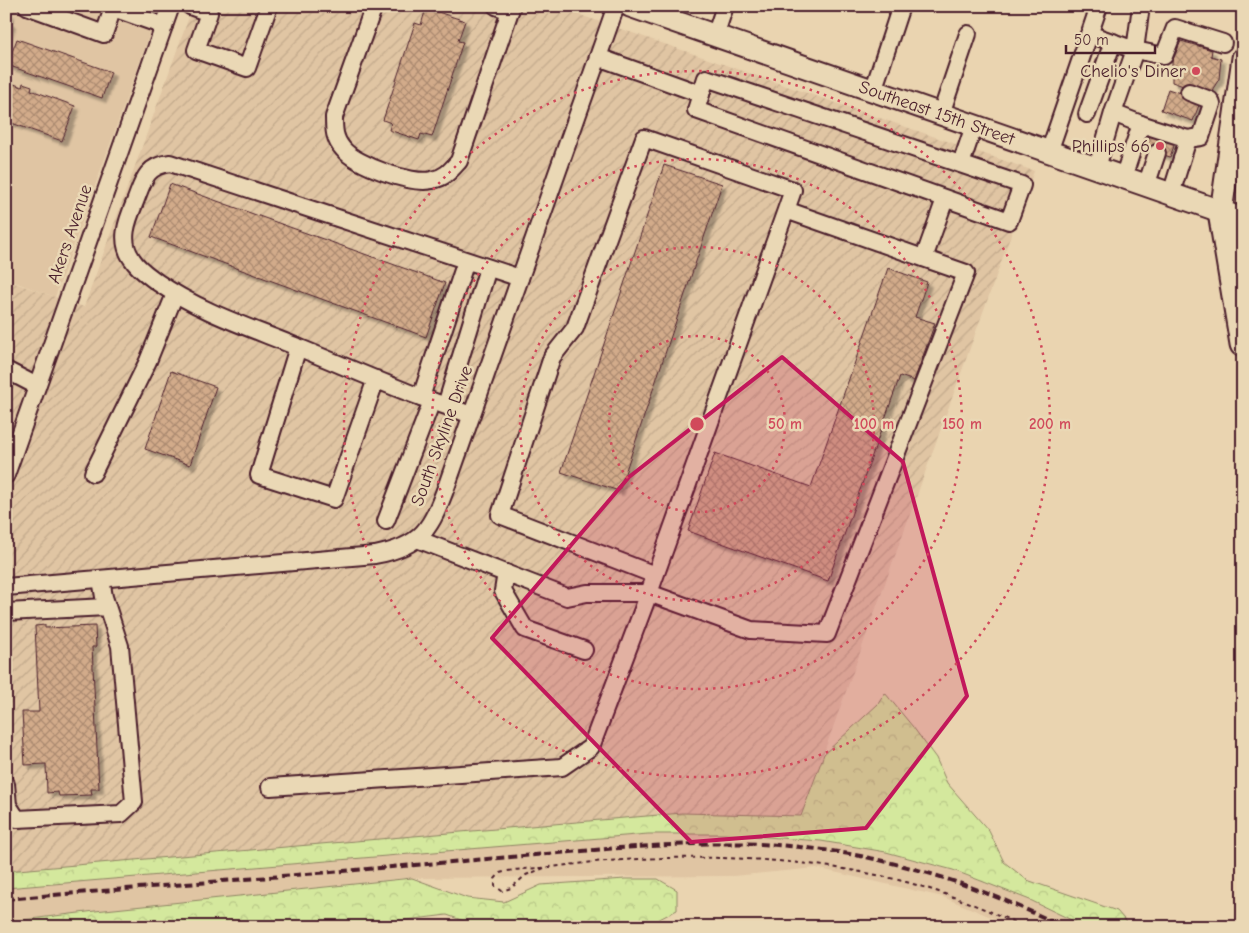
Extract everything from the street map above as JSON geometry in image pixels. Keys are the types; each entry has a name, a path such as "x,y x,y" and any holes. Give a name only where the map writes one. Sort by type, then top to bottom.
{"highway":[{"path":"1232,215 1243,344"}],"main road":[{"name":"Southeast 15th Street","path":"630,6 1232,215"},
{"path":"1232,215 1243,58"}],"street":[{"path":"27,6 104,34 113,7 164,26"},
{"name":"Akers Avenue","path":"6,475 170,6"},
{"path":"190,6 209,13 196,50 247,68 269,6"},
{"path":"374,6 334,117 334,135 343,150 357,160 412,180 430,181 447,175 459,161 506,8"},
{"name":"South Skyline Drive","path":"6,587 375,555 403,548 417,539 428,527 438,510 616,6"},
{"path":"715,36 725,6"},
{"path":"873,90 900,6"},
{"path":"1049,152 1099,6"},
{"path":"1097,168 1135,50 1141,6"},
{"path":"1089,34 1135,50 1164,56 1175,28 1224,43"},
{"path":"941,114 968,34"},
{"path":"1087,114 1113,42"},
{"path":"598,57 701,94"},
{"path":"706,78 961,164 1022,185 1009,221 696,110 706,78"},
{"path":"1064,106 1087,114 1141,124 1161,141 1188,139 1201,137 1212,104 1210,100 1189,92"},
{"path":"1123,178 1141,124"},
{"path":"961,164 974,126"},
{"path":"270,787 562,767 591,747 656,575 793,190 644,138 575,328 552,357 500,515 656,575"},
{"path":"1171,194 1188,139"},
{"path":"1146,186 1161,141"},
{"path":"472,415 216,315 175,294 131,259 125,246 124,235 129,215 144,180 152,168 170,163 520,278"},
{"path":"924,258 945,199"},
{"path":"417,539 567,596 587,593 649,593 751,630 826,634 966,273 786,210"},
{"path":"433,401 466,261"},
{"path":"386,521 488,268"},
{"path":"93,473 148,361 175,294"},
{"path":"298,347 260,475 334,499 376,379"},
{"path":"8,375 37,386"},
{"path":"506,573 503,592 525,629 584,650"},
{"path":"6,784 8,805 17,818 122,814 134,802 120,646 107,607 101,579"},
{"path":"6,612 107,607"}],"path":[{"path":"544,868 526,875 511,888 502,891 495,886 495,878 500,872 617,860 689,858 764,860 830,867 887,877 944,893 1025,927"}],"highlighted area":[{"path":"782,357 903,462 967,696 866,828 691,842 492,638 629,477"}],"shaded area":[{"path":"6,6 160,6 55,297 6,279"},
{"path":"193,6 554,6 1034,171 801,816 682,813 6,873 6,280 84,307"},
{"path":"648,834 725,834 821,841 886,852 952,870 1030,900 1086,927 1015,927 943,897 816,868 733,876 404,878 6,922 6,873"}],"green space":[{"path":"885,693 936,758 947,783 989,831 1004,862 1027,880 1117,911 1131,927 1086,927 1030,900 953,870 886,852 821,841 725,834 648,834 6,888 6,871 682,813 801,816 824,754 878,704"},
{"path":"412,878 467,898 504,902 541,885 625,879 658,879 677,890 677,910 644,927 481,927 447,915 350,927 6,927 6,922 95,911"}],"building":[{"path":"426,8 465,21 458,41 463,42 432,137 421,134 419,140 389,130 391,123 383,120 415,23 421,25"},
{"path":"6,12 10,13 7,21 11,23 7,35"},
{"path":"17,39 111,72 102,98 7,65"},
{"name":"Chelio's Diner","path":"1181,41 1212,50 1211,56 1221,59 1219,79 1209,95 1172,82 1172,62"},
{"path":"6,81 22,87 23,83 32,86 31,90 75,106 62,141 6,121"},
{"path":"1168,89 1201,100 1193,121 1161,110"},
{"name":"Phillips 66","path":"1150,135 1175,143 1170,157 1146,149"},
{"path":"664,165 722,184 619,491 561,472"},
{"path":"170,184 445,283 426,337 151,237"},
{"path":"888,268 927,282 915,317 935,323 914,381 900,376 828,581 688,531 715,453 811,487"},
{"path":"171,371 216,387 190,465 145,449"},
{"path":"45,625 45,628 95,626 96,647 92,647 99,789 91,789 92,795 59,796 58,792 47,793 46,764 25,765 22,712 39,712 35,626"}],"railway":[{"path":"6,899 619,848 738,843 808,848 875,859 908,867 1003,900 1064,927"}],"place":[{"name":"Chelio's Diner","path":"1196,71"},
{"name":"Phillips 66","path":"1160,146"}]}
